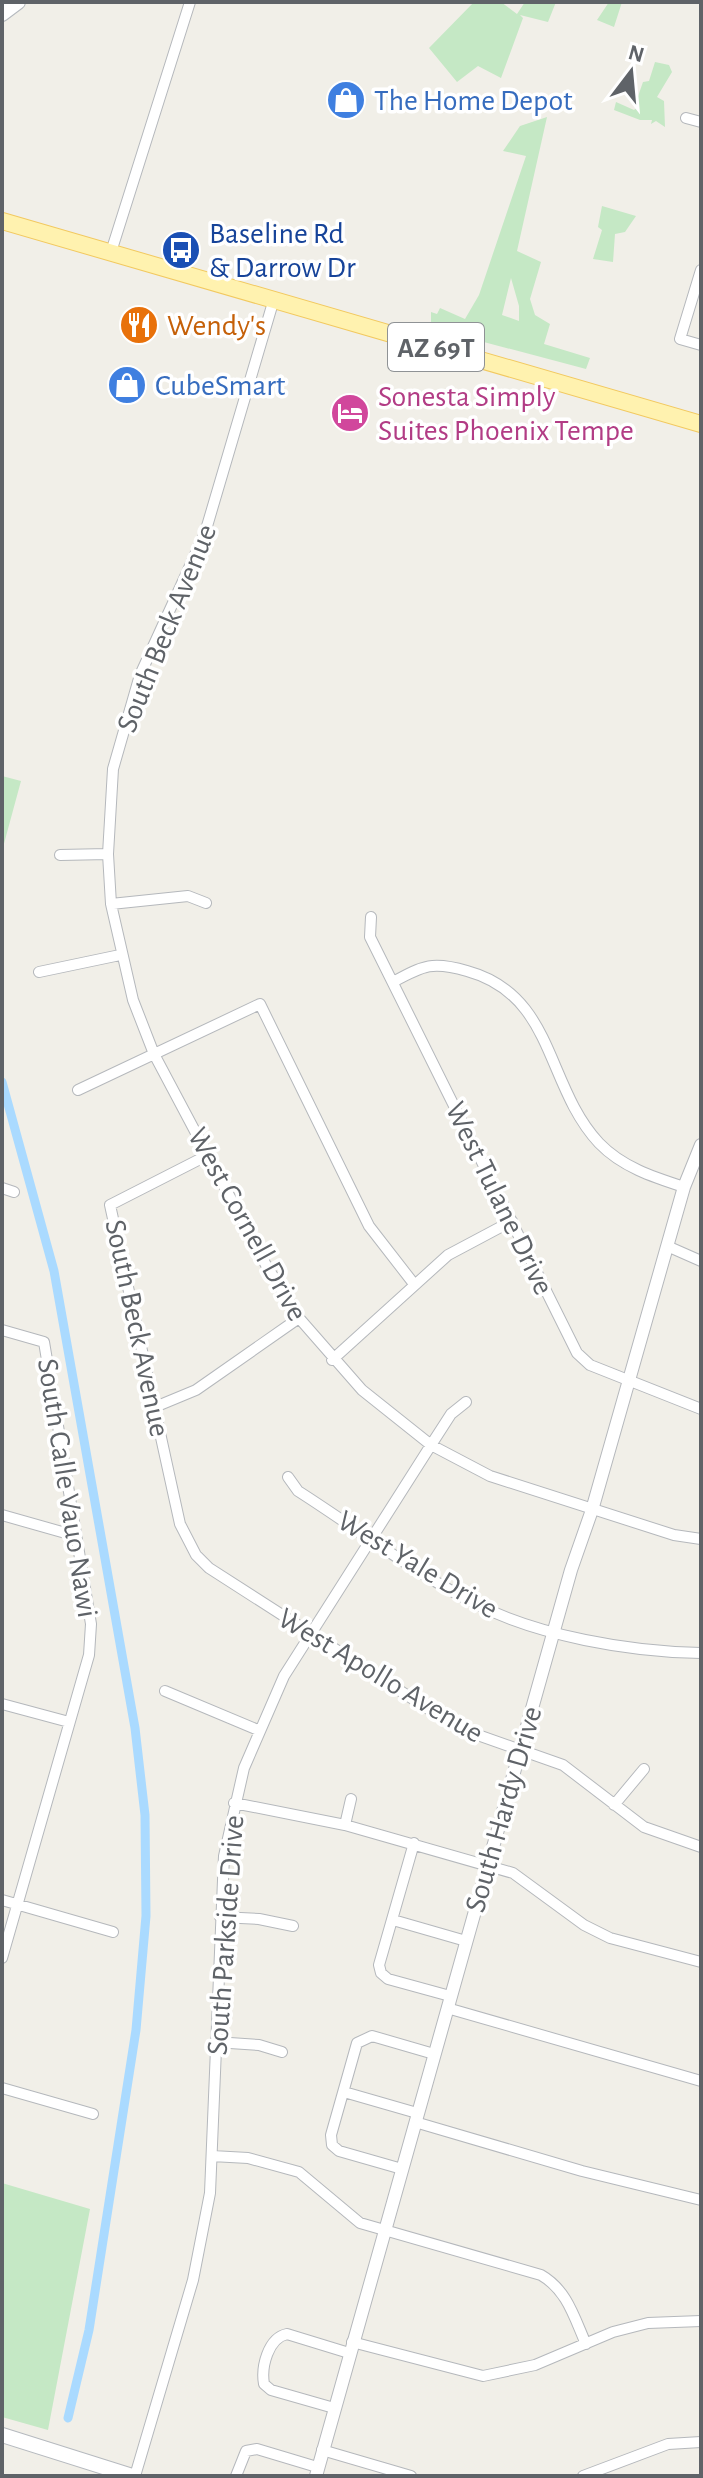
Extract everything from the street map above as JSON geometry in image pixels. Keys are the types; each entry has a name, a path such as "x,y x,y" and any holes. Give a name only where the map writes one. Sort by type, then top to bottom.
{"main road":[{"path":"2,14 18,2"},
{"name":"AZ 69T","path":"2,221 701,424"},
{"path":"2,2435 133,2476"}],"street":[{"path":"111,252 190,2"},
{"path":"686,118 701,122"},
{"path":"701,270 680,339 701,345"},
{"name":"South Beck Avenue","path":"154,1054 120,955 111,904 108,854 113,769 130,702 205,533 274,299"},
{"path":"60,855 108,854"},
{"path":"111,904 188,896 206,903"},
{"name":"West Tulane Drive","path":"371,917 370,937 577,1353 590,1365 701,1409"},
{"path":"39,972 120,955"},
{"path":"393,982 433,963 481,974 507,987 527,1008 580,1116 600,1144 635,1170 684,1187"},
{"path":"78,1090 260,1004 369,1226 414,1284"},
{"name":"West Cornell Drive","path":"154,1054 266,1265 299,1318 332,1360 362,1390 431,1445 490,1476 674,1535 701,1539"},
{"name":"South Hardy Drive","path":"317,2472 554,1630 592,1510 684,1187 701,1145"},
{"name":"South Beck Avenue","path":"196,1555 180,1524 110,1205 208,1155"},
{"path":"2,1188 14,1192"},
{"path":"332,1360 414,1284 463,1245 512,1221"},
{"path":"667,1246 701,1261"},
{"path":"155,1407 196,1390 299,1318"},
{"name":"South Calle Vauo Nawi","path":"2,1330 44,1342 91,1624 89,1655 2,1958"},
{"name":"South Parkside Drive","path":"133,2476 200,2251 210,2193 220,1917 224,1856 234,1803 258,1730 284,1676 451,1414 466,1402"},
{"name":"West Yale Drive","path":"288,1477 298,1491 476,1604 600,1643 660,1652 701,1653"},
{"path":"2,1515 76,1536"},
{"name":"West Apollo Avenue","path":"196,1555 209,1568 458,1728 563,1765 644,1827 701,1847"},
{"path":"165,1691 258,1730"},
{"path":"2,1704 69,1722"},
{"path":"614,1805 644,1769"},
{"path":"345,1825 351,1799"},
{"path":"234,1803 345,1825 487,1865 533,1885 584,1925 610,1938 701,1962"},
{"path":"414,1843 379,1965 381,1973 388,1979 448,2002 701,2081"},
{"path":"2,1900 113,1932"},
{"path":"220,1917 259,1919 293,1926"},
{"path":"393,1920 466,1941"},
{"path":"402,2169 339,2151 332,2145 331,2135 357,2043 363,2038 372,2036 434,2054"},
{"path":"215,2042 259,2045 282,2052"},
{"path":"2,2088 93,2114"},
{"path":"344,2092 582,2171 701,2200"},
{"path":"212,2156 248,2158 299,2172 348,2216 384,2232 541,2275 564,2294 586,2344"},
{"path":"334,2408 271,2390 264,2384 272,2343 278,2336 287,2334 483,2376 511,2373 613,2332 648,2323 701,2321"},
{"path":"583,2476 668,2444 701,2442"},
{"path":"236,2476 246,2451 257,2449 317,2472"},
{"path":"322,2450 411,2476"}],"green space":[{"path":"474,2 501,2 517,14 525,2 556,2 548,22 520,15 523,18 501,78 478,66 457,82 429,48"},
{"path":"609,2 622,2 614,27 597,20"},
{"path":"655,62 669,65 672,72 657,97 664,101 665,127 656,121 651,124 652,120 640,120 614,110 616,102 634,110 639,106 636,102 643,82 649,81"},
{"path":"547,117 517,251 541,262 530,299 535,315 550,324 544,344 590,358 586,369 431,328 431,312 437,314 440,308 465,319 479,295 526,156 503,151 520,126","holes":["511,278 519,306 519,321 502,315"]},
{"path":"602,206 636,216 625,232 615,234 613,262 593,259 602,230 598,227"},
{"path":"2,776 21,781 2,851"},
{"path":"2,2183 90,2209 48,2430 2,2417"}],"waterway":[{"path":"2,1082 54,1271 135,1728 145,1815 146,1916 136,2030 89,2330 68,2418"}],"place":[{"name":"The Home Depot","path":"346,100"},
{"name":"Baseline Rd & Darrow Dr","path":"181,250"},
{"name":"Wendy's","path":"139,325"},
{"name":"CubeSmart","path":"127,385"},
{"name":"Sonesta Simply Suites Phoenix Tempe","path":"350,413"}]}
